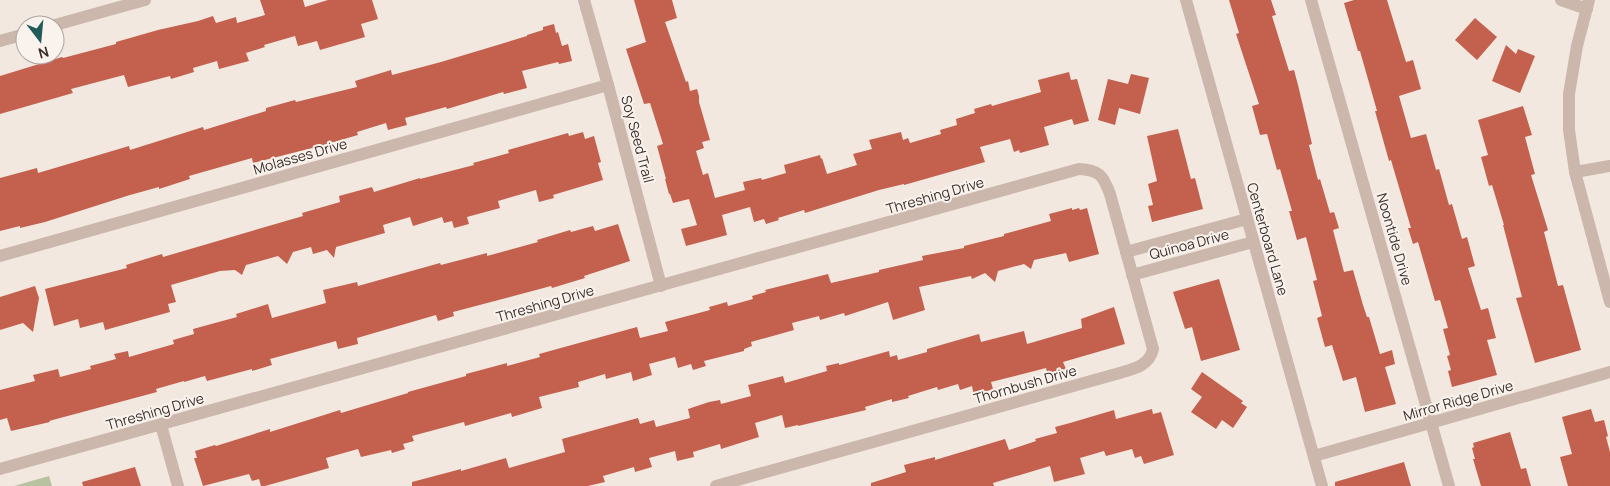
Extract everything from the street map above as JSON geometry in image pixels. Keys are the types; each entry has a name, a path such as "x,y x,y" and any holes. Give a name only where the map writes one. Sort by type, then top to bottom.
{"street":[{"path":"65,22 146,0"},
{"name":"Soy Seed Trail","path":"584,0 661,286"},
{"name":"Centerboard Lane","path":"1186,0 1322,486"},
{"name":"Noontide Drive","path":"1311,0 1449,486"},
{"path":"1561,0 1588,4 1577,46 1569,94 1569,130 1575,172 1610,302"},
{"path":"0,41 15,37"},
{"name":"Molasses Drive","path":"0,256 608,86"},
{"path":"1575,172 1610,166"},
{"name":"Threshing Drive","path":"0,469 1079,170 1091,170 1098,173"},
{"name":"Thornbush Drive","path":"716,486 1138,368 1146,364 1152,356 1154,349 1110,194 1105,181 1098,173"},
{"name":"Quinoa Drive","path":"1126,252 1247,219"},
{"name":"Quinoa Drive","path":"1132,275 1253,242"},
{"name":"Mirror Ridge Drive","path":"1314,456 1610,372"},
{"path":"160,425 178,486"}],"green space":[{"path":"49,476 52,486 14,486"}],"building":[{"path":"260,0 303,0 305,7 328,0 372,0 378,19 361,24 365,37 320,50 317,41 298,46 295,36 264,45 265,47 246,53 249,61 219,69 217,61 193,68 194,72 171,79 170,76 128,87 124,75 71,89 73,93 0,114 0,76 36,65 65,65 65,57 213,16 216,23 236,17 237,23 265,15"},
{"path":"634,0 672,0 677,18 665,22 686,82 688,81 690,91 697,89 699,96 710,140 702,142 704,148 696,151 703,175 708,173 715,198 745,190 743,182 761,178 762,180 786,173 784,165 820,155 827,174 857,165 853,154 872,149 869,140 901,132 903,140 908,138 910,143 941,134 940,130 957,125 956,119 975,113 974,109 991,104 992,106 1041,92 1038,80 1069,72 1071,80 1077,79 1089,121 1074,125 1072,119 1044,127 1049,145 1020,153 1019,150 1014,152 1010,139 980,147 985,162 904,185 879,190 805,213 804,210 766,224 764,219 754,222 750,207 722,215 727,235 686,246 681,229 697,225 689,199 673,203 669,194 657,146 663,144 650,103 644,104 626,49 646,42"},
{"path":"1229,0 1271,0 1276,15 1272,16 1289,71 1294,70 1298,85 1312,144 1309,145 1318,180 1320,179 1330,213 1334,212 1339,228 1333,230 1344,272 1353,270 1380,354 1392,350 1395,364 1385,367 1396,404 1365,412 1356,377 1343,381 1332,345 1325,347 1317,318 1322,316 1313,281 1317,280 1306,237 1297,240 1289,211 1292,211 1280,169 1277,170 1267,134 1260,135 1252,106 1259,104 1236,34 1239,33"},
{"path":"1354,0 1387,0 1406,62 1413,60 1421,89 1399,96 1411,138 1426,134 1436,170 1439,169 1449,205 1452,204 1462,239 1467,237 1475,266 1468,268 1481,310 1488,308 1496,338 1487,340 1497,375 1452,387 1448,371 1451,370 1447,356 1450,355 1443,329 1448,328 1440,300 1435,301 1418,242 1413,244 1408,228 1411,228 1391,160 1389,161 1360,51 1358,51 1344,3"},
{"path":"1475,18 1497,37 1477,60 1455,40"},
{"path":"554,24 562,46 568,44 572,61 559,64 558,62 522,71 527,88 504,94 503,92 447,109 446,107 405,118 407,125 388,130 386,123 357,132 358,135 320,146 253,163 252,158 189,176 190,179 159,189 159,187 130,195 45,222 0,231 0,178 37,168 38,173 129,146 130,150 203,127 204,130 266,111 266,108 357,87 355,81 391,70 392,75 527,36 543,30 543,27"},
{"path":"1506,45 1516,54 1518,49 1535,56 1520,93 1492,81"},
{"path":"1131,74 1149,78 1140,114 1119,108 1115,125 1098,120 1108,79 1128,84"},
{"path":"1523,106 1532,135 1525,137 1535,174 1531,175 1548,230 1544,232 1558,286 1563,285 1581,350 1535,363 1516,298 1522,297 1504,225 1492,185 1489,186 1481,157 1488,155 1478,120"},
{"path":"1178,129 1191,179 1195,178 1203,209 1152,222 1148,206 1153,205 1148,184 1157,181 1147,136"},
{"path":"583,132 585,139 594,136 601,162 598,163 603,180 553,195 554,198 539,202 536,190 498,201 500,208 467,217 469,224 454,228 452,221 444,223 442,217 413,226 410,217 383,225 385,233 336,247 334,258 327,250 313,254 311,247 293,252 287,264 278,256 246,265 242,275 235,270 220,271 171,285 176,302 168,304 170,312 105,330 103,322 80,328 78,319 54,326 45,289 127,268 126,265 162,254 163,257 303,216 302,213 340,202 339,196 372,187 374,192 420,178 474,165 473,163 509,153 508,150 568,133 569,136"},
{"path":"1072,208 1072,210 1079,208 1080,210 1087,208 1099,254 1069,262 1066,253 1034,260 1031,269 1024,264 998,271 995,282 985,273 972,279 971,276 919,287 925,310 893,320 888,302 845,316 844,313 820,320 819,316 792,323 794,330 751,342 752,346 744,349 744,351 704,361 706,366 693,370 691,364 678,368 675,357 649,364 652,375 633,381 631,372 606,379 605,374 578,382 579,387 539,397 542,408 512,417 511,413 465,426 464,422 412,436 414,441 403,444 405,449 392,453 391,450 361,457 358,449 326,458 329,468 265,486 261,486 259,479 252,481 249,474 203,486 194,458 197,458 195,451 215,445 270,429 270,432 340,410 341,413 466,376 466,374 507,363 507,366 540,357 539,354 637,327 640,338 668,331 665,322 710,310 709,307 727,302 728,306 753,299 752,296 766,292 765,290 828,274 831,283 923,260 922,256 964,248 964,246 1051,221 1049,214"},
{"path":"618,224 630,261 584,276 585,278 453,312 454,316 438,321 436,315 357,338 358,344 338,349 336,341 270,359 272,365 252,371 252,369 207,381 205,376 184,381 156,389 157,392 50,422 11,431 7,418 0,420 0,390 35,381 33,375 58,369 60,377 91,369 90,366 116,359 114,354 128,351 129,357 174,344 173,340 194,334 193,329 237,317 236,314 268,304 272,318 326,303 323,290 357,282 358,286 440,263 441,265 487,253 487,256 538,242 537,240 570,230 571,232 593,226 595,231"},
{"path":"1219,279 1240,350 1201,361 1192,327 1185,329 1173,292"},
{"path":"35,286 39,298 33,332 23,323 0,330 0,297"},
{"path":"1114,307 1125,344 1063,362 1066,369 1048,375 1046,368 991,382 993,389 974,396 972,386 960,390 958,384 938,390 937,387 908,396 909,398 892,402 892,399 865,407 866,410 798,426 785,428 782,415 755,423 759,437 721,449 720,444 693,452 694,457 677,461 675,451 649,458 652,467 635,472 634,467 603,476 605,482 588,486 412,486 412,482 506,458 509,468 565,452 562,439 638,418 640,424 654,420 656,427 690,418 688,409 709,402 720,400 721,404 751,396 748,385 783,376 785,383 827,371 826,366 839,363 839,365 889,351 890,357 897,355 898,360 927,352 927,349 979,334 981,342 1024,331 1027,344 1082,328 1081,319"},
{"path":"1202,372 1243,401 1241,403 1247,407 1233,428 1222,420 1216,429 1191,412 1202,397 1191,389"},
{"path":"1152,409 1153,414 1161,412 1174,455 1144,464 1141,456 1135,458 1132,449 1106,456 1104,451 1080,458 1085,474 1054,482 1050,466 993,483 994,486 871,486 871,483 906,472 904,465 935,457 935,460 1005,439 1009,450 1036,441 1035,439 1057,433 1055,427 1114,410 1116,419"},
{"path":"1591,409 1595,422 1604,420 1608,436 1606,437 1610,452 1610,486 1568,486 1560,457 1572,454 1562,417"},
{"path":"1510,432 1521,469 1526,468 1531,486 1481,486 1473,459 1475,459 1472,448 1474,447 1473,443"},
{"path":"1404,462 1411,486 1335,486 1335,482"},
{"path":"135,467 141,486 83,486 82,482"}]}
